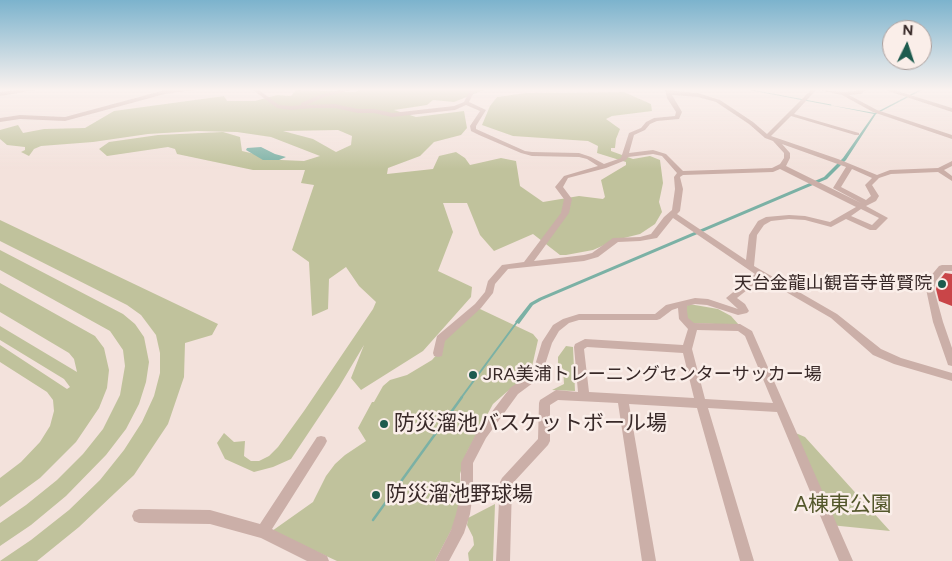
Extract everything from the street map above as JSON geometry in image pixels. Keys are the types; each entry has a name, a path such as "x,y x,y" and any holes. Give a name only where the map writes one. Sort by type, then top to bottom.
{"street":[{"path":"0,120 19,116"},
{"path":"23,116 65,119 75,116"},
{"path":"479,116 473,126 473,130 523,152 532,154 579,155 590,158 604,167"},
{"path":"528,263 565,213 568,199 559,187 566,177 604,167 624,159 631,134 643,129 648,123 656,119 677,118 678,116"},
{"path":"741,116 775,140 843,163 877,177"},
{"path":"767,136 787,116"},
{"path":"796,116 857,134"},
{"path":"890,116 952,137"},
{"path":"626,155 653,152 664,155 681,172 763,171 780,166 786,162 787,153 775,140"},
{"path":"750,266 753,235 761,223 769,219 789,216 831,225 875,196 868,185 877,177 890,172 939,170 952,162"},
{"path":"843,163 837,188 884,218 873,228 846,216"},
{"path":"780,166 813,183 864,205"},
{"path":"939,170 952,179"},
{"path":"438,353 440,339 478,306 488,293 491,283 505,267 584,258 595,255 616,240 640,239 654,236 667,219 676,212 679,192 677,177 681,172"},
{"path":"673,214 761,274 834,316 877,352 898,361 952,377"},
{"path":"952,268 942,268 932,280 930,289 938,322 952,362"},
{"path":"442,561 457,533 463,514 467,493 467,463 482,434 514,391 538,374 548,342 556,328 566,321 579,317 657,317 669,307 695,301 708,302 738,312 744,311 742,306 731,298 761,274"},
{"path":"683,305 684,319 693,328"},
{"path":"693,328 697,326 740,328 749,334 846,561"},
{"path":"693,328 687,349 747,561"},
{"path":"584,396 579,347 585,343 687,349"},
{"path":"503,561 506,482 544,441 544,403 556,395 781,408"},
{"path":"623,398 648,561"},
{"path":"262,532 321,440"},
{"path":"139,516 210,517 262,532 322,561"}],"green space":[{"path":"105,116 465,116 467,128 461,135 434,142 420,156 388,168 387,174 433,169 439,156 456,152 465,158 470,165 501,158 516,161 520,186 543,202 579,196 603,199 605,197 601,180 626,165 626,162 597,153 598,146 588,141 513,136 482,125 486,116 612,116 606,119 620,129 615,148 611,148 611,151 633,159 650,156 660,160 663,183 659,202 662,212 655,224 640,234 616,240 593,250 560,255 533,234 494,251 480,235 467,203 443,203 453,232 438,271 472,287 471,297 423,351 361,390 351,378 364,345 339,387 291,459 273,467 254,472 225,459 217,443 224,433 234,442 245,441 244,456 251,461 259,461 269,456 278,447 304,411 376,302 359,286 346,267 329,279 328,309 312,316 309,262 292,250 314,185 301,183 305,170 253,170 177,154 175,149 168,147 107,156 99,149 109,142 158,135 223,132 240,137 242,151 281,160 304,161 320,156 271,137 237,132 197,131 148,134 93,142 41,146 34,149 29,156 21,152 25,150 25,147 7,145 0,139 0,130 18,125 23,133 44,129 85,128","holes":["338,130 352,136 351,145 336,152 313,139 283,131"]},
{"path":"0,220 218,324 212,335 185,343 184,377 168,424 134,475 79,527 37,561 0,561 31,540 69,510 100,480 124,450 142,422 154,396 160,373 160,353 156,335 141,315 127,305 0,241"},
{"path":"0,250 123,314 135,324 144,337 149,362 146,382 139,404 126,429 106,455 66,496 31,525 0,546 0,523 57,480 83,454 103,429 120,395 125,366 123,350 110,331 0,270"},
{"path":"0,283 95,336 104,348 109,370 107,388 99,408 76,442 40,478 0,507 0,478 21,462 40,442 50,426 54,411 53,400 47,392 0,362 0,345 67,389 70,387 64,379 0,340 0,326 77,372 74,359 69,353 0,312"},
{"path":"689,304 718,309 731,316 739,325 691,323 686,319 684,308"},
{"path":"480,309 533,334 538,340 529,380 510,389 493,404 467,452 460,474 461,498 455,523 435,561 337,561 272,531 313,502 326,476 335,464 366,441 358,428 383,386 390,380 407,375 432,360 439,352 441,339 475,310"},
{"path":"566,346 573,347 575,391 552,390 564,384 563,369 558,363 558,357"},
{"name":"A棟東公園","path":"791,431 805,437 890,531 830,525"},
{"path":"495,504 493,561 469,561 468,553 474,545 473,537 467,525 468,518"}],"water":[{"path":"872,116 875,116 846,160 827,179 542,300 533,305 519,324 515,322 530,303 539,298 824,177 843,158"},
{"path":"261,147 286,157 279,160 263,160 246,150 247,148"}],"building":[{"name":"天台金龍山観音寺普賢院","path":"945,273 952,274 952,306 939,301 936,289 938,282"}],"waterway":[{"path":"461,398 517,322"},
{"path":"373,520 462,397"}],"place":[{"name":"天台金龍山観音寺普賢院","path":"942,284"},
{"name":"JRA美浦トレーニングセンターサッカー場","path":"473,375"},
{"name":"防災溜池バスケットボール場","path":"384,424"},
{"name":"防災溜池野球場","path":"376,495"}]}
